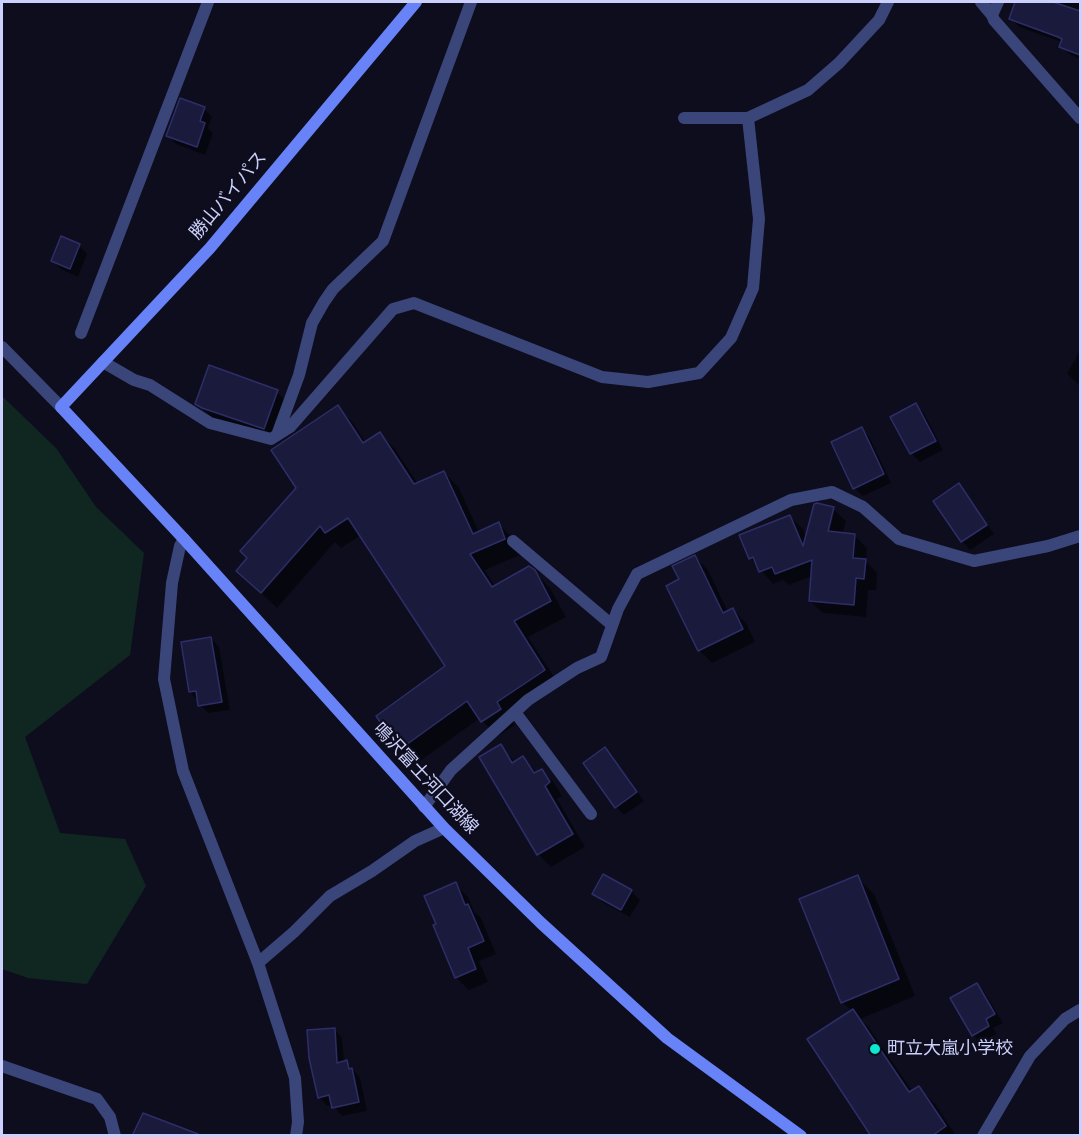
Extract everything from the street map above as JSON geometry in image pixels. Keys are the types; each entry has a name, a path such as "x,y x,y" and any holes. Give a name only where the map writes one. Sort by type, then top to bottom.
{"main road":[{"name":"勝山バイパス","path":"61,407 210,248 416,2"},
{"name":"鳴沢富士河口湖線","path":"61,407 184,539 444,828 541,923 667,1038 801,1136"}],"street":[{"path":"81,333 208,2"},
{"path":"277,435 299,375 312,323 333,289 383,241 471,2"},
{"path":"684,118 748,118 808,90 839,63 879,20 888,2"},
{"path":"981,2 1080,118"},
{"path":"992,15 998,2"},
{"path":"103,362 134,380 150,385 210,423 271,439 290,427 393,309 414,303 602,377 648,382 699,373 731,338 753,288 759,219 748,118"},
{"path":"2,347 61,407"},
{"path":"424,807 451,770 528,700 577,668 601,657 618,609 637,574 791,500 832,492 863,507 899,539 974,561 1048,546 1080,536"},
{"path":"184,539 180,546 172,583 164,679 183,771 258,963 295,1078 298,1122 296,1136"},
{"path":"513,541 612,626"},
{"path":"515,712 591,814"},
{"path":"258,963 294,932 330,896 372,871 415,841 444,828"},
{"path":"983,1136 1030,1056 1065,1018 1080,1010"},
{"path":"2,1066 97,1099 110,1117 115,1136"}],"green space":[{"path":"2,396 56,448 96,507 144,553 130,655 25,737 60,833 125,839 146,886 87,984 28,978 2,969"}],"building":[{"path":"1015,2 1053,2 1080,11 1080,55 1059,47 1062,39 1009,19"},
{"path":"180,98 205,107 200,121 205,123 197,147 166,136"},
{"path":"61,236 80,244 70,269 51,261"},
{"path":"209,365 278,390 264,429 195,404"},
{"path":"916,403 936,441 910,454 890,417"},
{"path":"338,405 363,443 380,432 414,484 444,471 473,534 499,522 505,539 470,554 492,587 529,566 535,570 551,601 514,621 545,670 497,702 501,709 481,722 467,701 399,750 376,716 445,666 348,518 325,533 320,526 261,593 236,571 247,558 240,551 296,488 271,450"},
{"path":"862,427 884,474 853,489 831,442"},
{"path":"959,483 987,525 961,542 933,501"},
{"path":"814,504 834,507 828,531 855,534 853,558 866,559 864,579 856,578 854,605 809,601 812,560 775,574 772,567 759,572 753,557 749,559 739,535 790,515 803,546"},
{"path":"695,555 723,613 733,608 743,629 698,651 666,586 679,579 672,566"},
{"path":"211,637 222,702 198,706 196,691 189,692 181,642"},
{"path":"501,744 512,763 523,756 534,773 542,769 550,782 545,786 573,834 537,855 479,757"},
{"path":"605,747 637,792 615,808 583,763"},
{"path":"603,874 632,890 621,910 592,894"},
{"path":"858,875 899,979 841,1003 799,899"},
{"path":"456,882 484,941 468,948 476,969 455,978 433,925 436,924 424,896"},
{"path":"977,983 995,1014 986,1019 989,1026 972,1036 950,998"},
{"path":"853,1009 909,1092 919,1086 946,1126 932,1136 871,1136 807,1039"},
{"path":"335,1028 337,1063 347,1060 349,1069 352,1068 359,1102 332,1108 329,1095 318,1098 309,1058 307,1030"},
{"path":"143,1113 198,1134 198,1136 132,1136"}],"place":[{"name":"町立大嵐小学校","path":"875,1049"}]}
